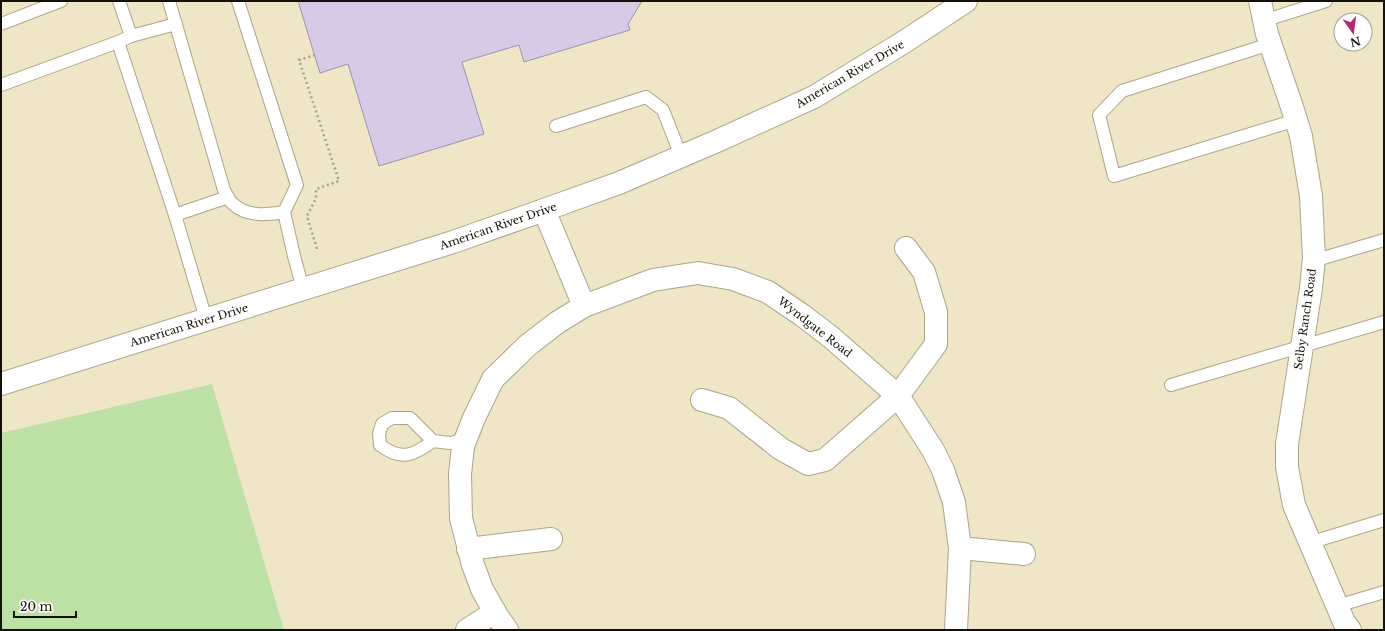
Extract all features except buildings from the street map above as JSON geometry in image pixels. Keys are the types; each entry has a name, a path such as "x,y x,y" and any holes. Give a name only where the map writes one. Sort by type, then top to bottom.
{"street":[{"name":"American River Drive","path":"1,384 453,242 619,182 814,97 904,42 966,1"},
{"name":"Selby Ranch Road","path":"1261,11 1270,44 1296,120 1307,166 1311,196 1313,261 1311,288 1287,444 1287,467 1294,505 1344,622 1350,630"},
{"path":"544,210 584,306"},
{"path":"702,400 729,408 781,449 808,464 825,460 898,396 936,344 936,312 924,272 906,248"},
{"name":"Wyndgate Road","path":"507,630 482,589 468,549 461,518 460,474 463,446 493,379 528,345 558,322 584,306 653,280 698,273 733,279 768,292 802,314 832,338 898,396 933,450 943,470 954,502 960,548 956,630"},
{"path":"468,549 551,539"},
{"path":"960,548 1024,554"},
{"path":"468,630 495,612"}],"lane":[{"path":"1,24 60,1"},
{"path":"119,1 131,36"},
{"path":"169,1 224,190 232,203 244,212 254,214 284,212"},
{"path":"238,1 297,186 284,212 303,289"},
{"path":"1261,11 1326,1"},
{"path":"1,85 131,36 176,24"},
{"path":"118,42 175,215 206,319"},
{"path":"1270,44 1122,91 1099,115 1114,176 1296,120"},
{"path":"556,126 646,97 663,110 681,156"},
{"path":"175,215 228,197"},
{"path":"1313,261 1384,240"},
{"path":"1171,385 1302,345 1384,322"},
{"path":"433,441 450,444 466,439"},
{"path":"1309,543 1384,520"},
{"path":"1337,606 1384,592"}],"path":[{"path":"314,55 299,60 339,181 316,189 316,198 307,216 317,249"}],"green space":[{"path":"212,384 284,630 1,630 1,433"}]}
